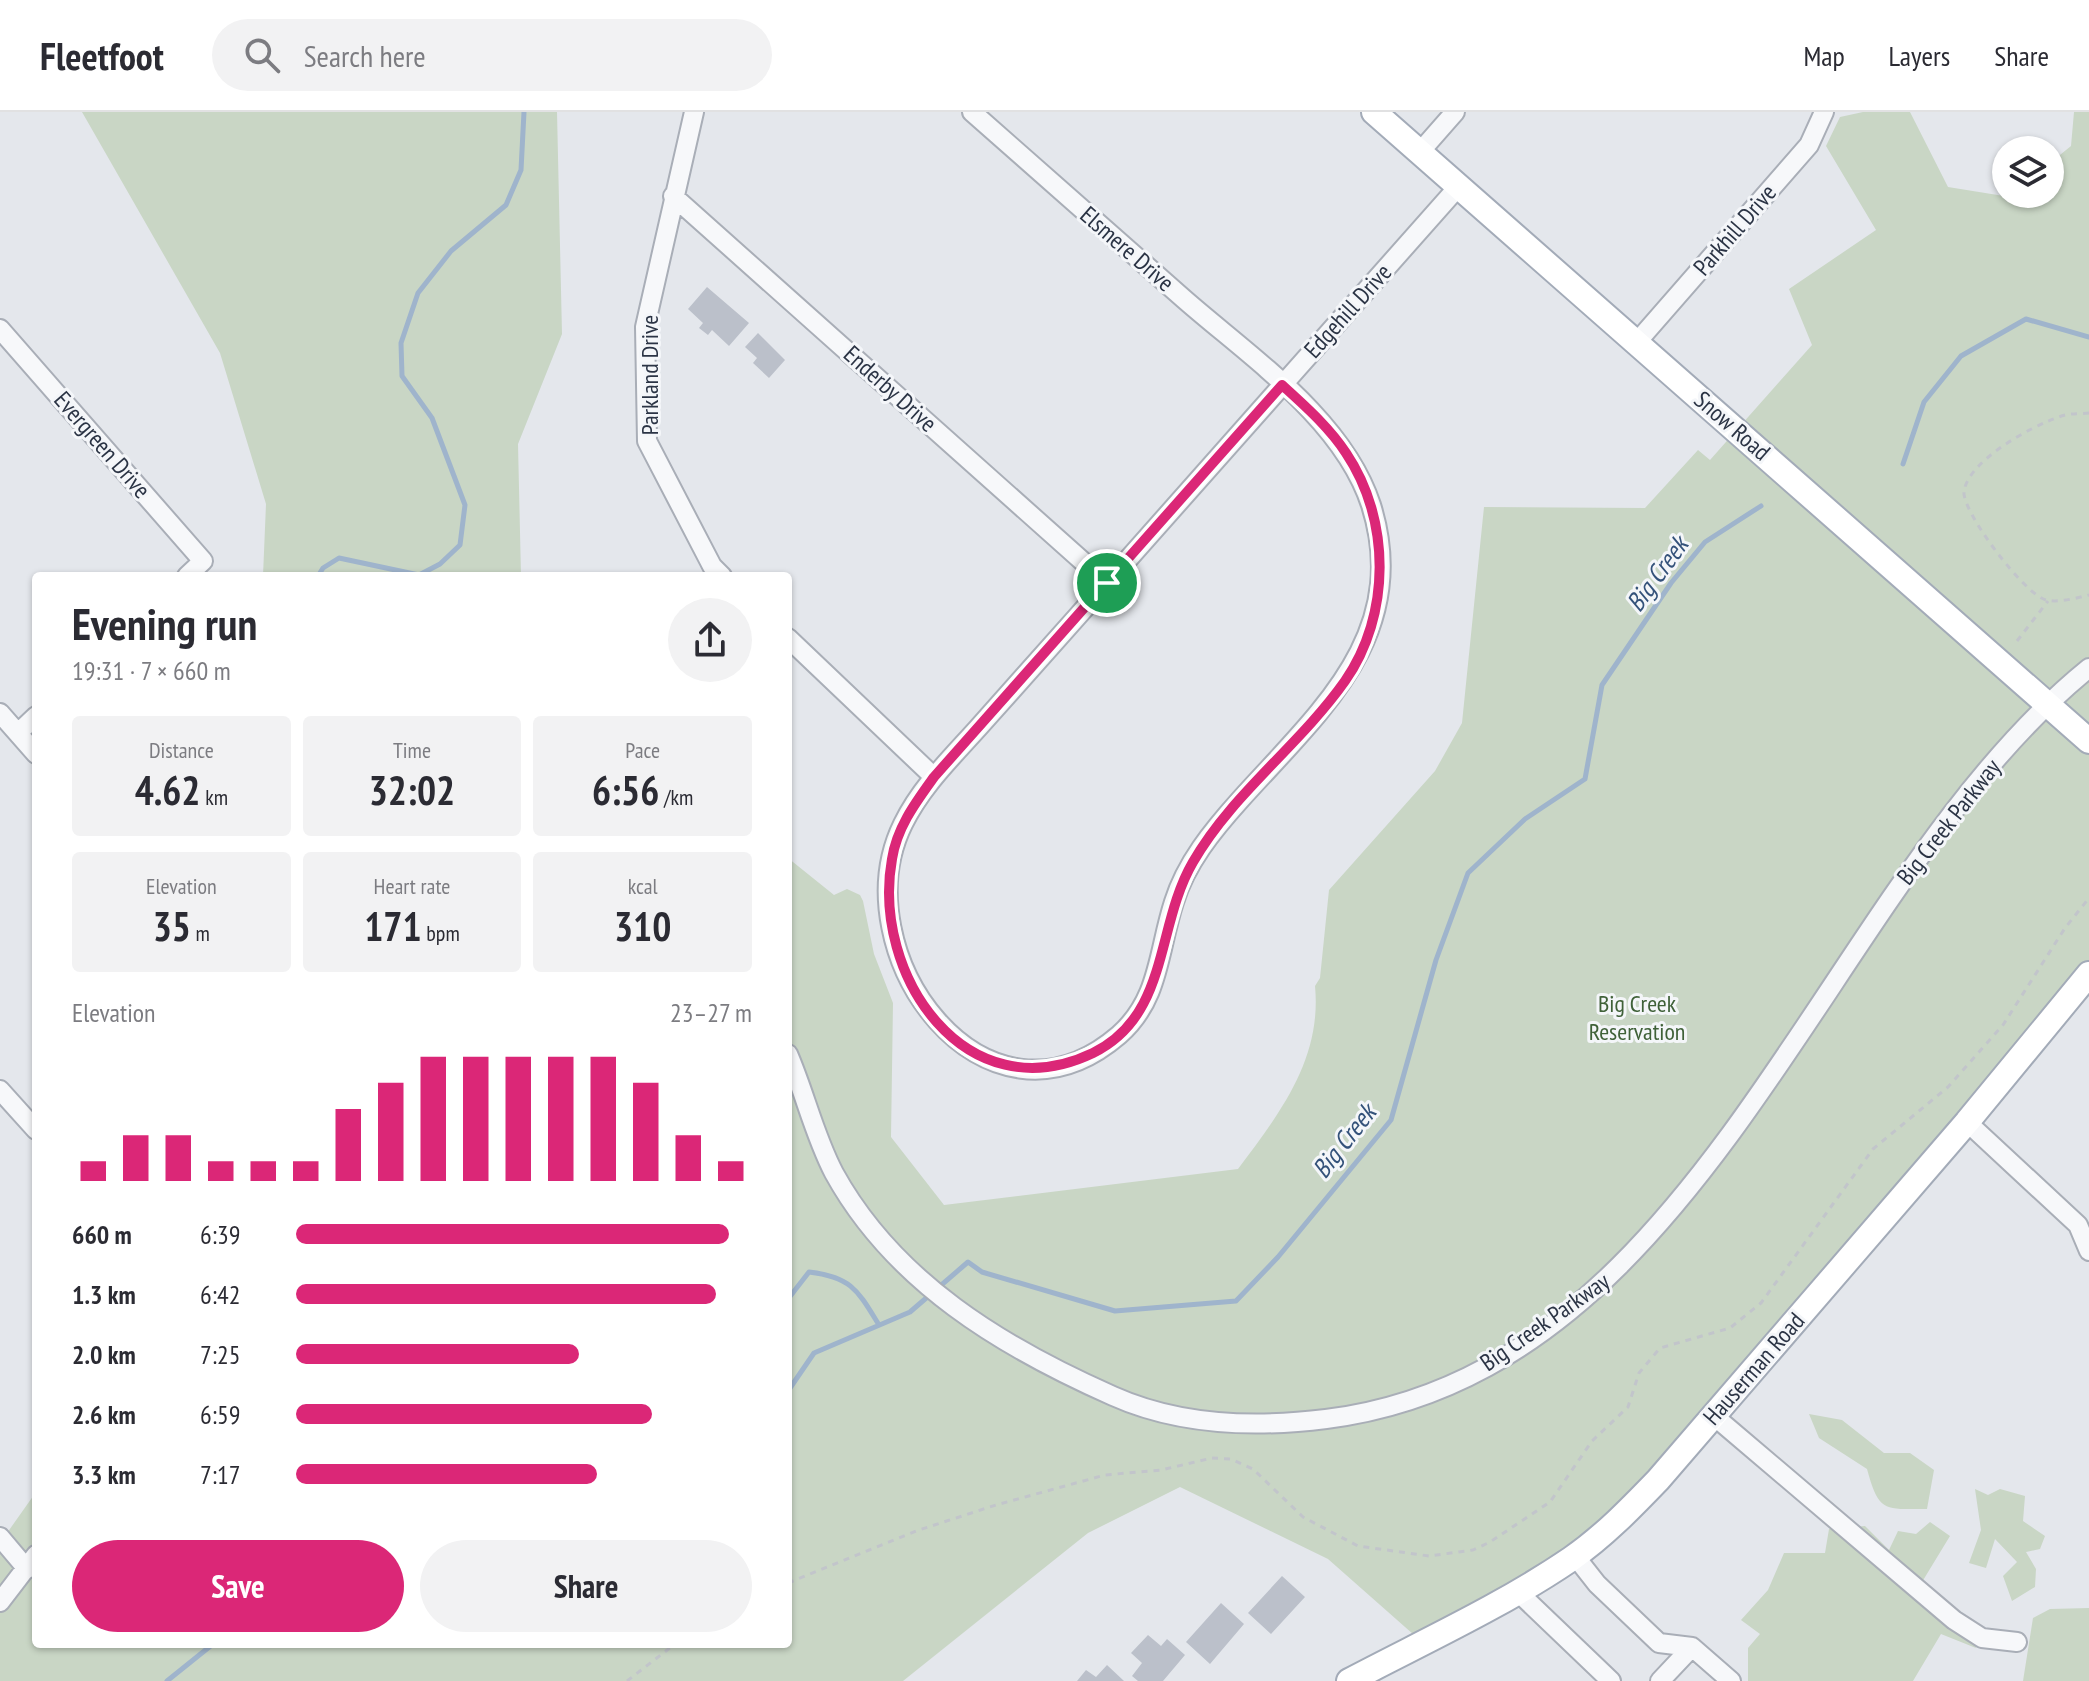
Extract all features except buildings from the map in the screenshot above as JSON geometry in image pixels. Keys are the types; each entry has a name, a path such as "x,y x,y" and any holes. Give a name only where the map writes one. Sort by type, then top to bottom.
{"main road":[{"name":"Snow Road","path":"1374,112 2089,741"},
{"name":"Hauserman Road","path":"1349,1681 1518,1592 1575,1556 1618,1521 1714,1416 1967,1122 2089,974"}],"street":[{"name":"Parkland Drive","path":"694,112 645,327 647,441 712,566 718,572"},
{"name":"Elsmere Drive","path":"889,884 898,950 921,1003 956,1043 976,1054 1017,1068 1041,1070 1093,1052 1111,1042 1138,1016 1156,980 1175,897 1191,864 1217,826 1346,680 1369,635 1375,613 1380,564 1378,535 1360,479 1331,434 1282,385 972,112"},
{"path":"1419,153 1455,112"},
{"name":"Parkhill Drive","path":"1637,342 1809,145 1824,112"},
{"name":"Edgehill Drive","path":"889,884 899,831 934,777 1458,187"},
{"name":"Enderby Drive","path":"673,196 1107,583"},
{"name":"Evergreen Drive","path":"0,329 203,561 191,572"},
{"path":"792,642 934,777"},
{"name":"Big Creek Parkway","path":"792,1064 833,1170 847,1195 902,1262 965,1318 1022,1353 1145,1410 1217,1422 1273,1426 1360,1415 1440,1390 1508,1354 1619,1269 1713,1160 1935,832 2047,703 2089,668"},
{"path":"0,713 32,749"},
{"path":"18,733 32,720"},
{"path":"0,1090 32,1126"},
{"path":"1967,1122 2083,1228 2089,1251"},
{"path":"1714,1416 1954,1620 1982,1638 2017,1642"},
{"path":"0,1537 32,1562 0,1602"},
{"path":"1575,1556 1597,1584 1659,1643 1692,1647 1731,1681"},
{"path":"1518,1592 1611,1681"},
{"path":"1660,1681 1692,1647"}],"path":[{"path":"2089,413 2061,416 1996,450 1964,488 1968,511 2029,592 2048,601 2089,595"},
{"path":"2017,641 2048,601"},
{"path":"627,1681 670,1648"}],"green space":[{"path":"82,112 557,112 562,334 518,444 521,572 263,572 266,504 220,353"},
{"name":"Big Creek Reservation","path":"1863,112 1910,112 1948,187 1992,194 1992,208 2064,208 2064,152 2071,146 2074,112 2089,112 2089,970 1603,1550 1422,1642 1328,1559 1180,1487 1088,1533 903,1681 0,1681 0,1543 32,1498 32,1648 792,1648 792,861 834,895 847,889 860,895 863,901 874,954 893,1003 891,1137 944,1205 1238,1169 1283,1106 1305,1061 1312,1038 1315,986 1320,978 1329,890 1435,771 1462,723 1484,507 1645,508 1698,450 1710,460 1812,345 1789,289 1876,230 1826,146 1840,117"},
{"path":"1809,1414 1842,1420 1884,1453 1910,1453 1934,1470 1927,1509 1885,1506 1875,1494 1867,1469 1819,1438"},
{"path":"1975,1489 1988,1495 2000,1489 2025,1496 2023,1521 2045,1536 2040,1549 2026,1552 2036,1569 2035,1587 2012,1601 2003,1576 2017,1562 1995,1539 1986,1568 1969,1563 1981,1530"},
{"path":"1930,1522 1950,1536 1922,1582 1967,1621 1976,1648 1941,1634 1913,1681 1748,1681 1748,1648 1760,1634 1741,1620 1768,1590 1784,1553 1825,1553 1829,1529 1865,1526 1889,1550 1898,1531 1916,1534"},
{"path":"2089,1608 2089,1681 2023,1681 2033,1618 2050,1609"}],"waterway":[{"path":"425,572 440,564 460,545 465,505 432,418 402,376 401,343 418,293 451,251 506,205 521,170 524,112"},
{"name":"Big Creek","path":"1903,464 1924,402 1961,356 2026,319 2089,337"},
{"name":"Big Creek","path":"792,1385 814,1353 910,1312 968,1262 982,1272 1115,1311 1236,1301 1278,1257 1391,1120 1436,960 1468,873 1525,819 1585,779 1602,685 1671,583 1705,542 1761,506"},
{"path":"320,572 339,558 405,572"},
{"path":"792,1294 809,1272 835,1278 845,1282 859,1295 879,1325"},
{"name":"Big Creek","path":"167,1681 208,1648"}],"route":[{"path":"1282,385 1347,454 1371,506 1378,535 1379,591 1369,635 1358,659 1333,696 1217,826 1191,864 1175,897 1156,980 1147,1003 1126,1029 1093,1052 1041,1070 1017,1068 994,1062 956,1043 921,1003 908,978 893,925 889,884 892,857 899,831 934,777 1107,583 1282,385"}]}
